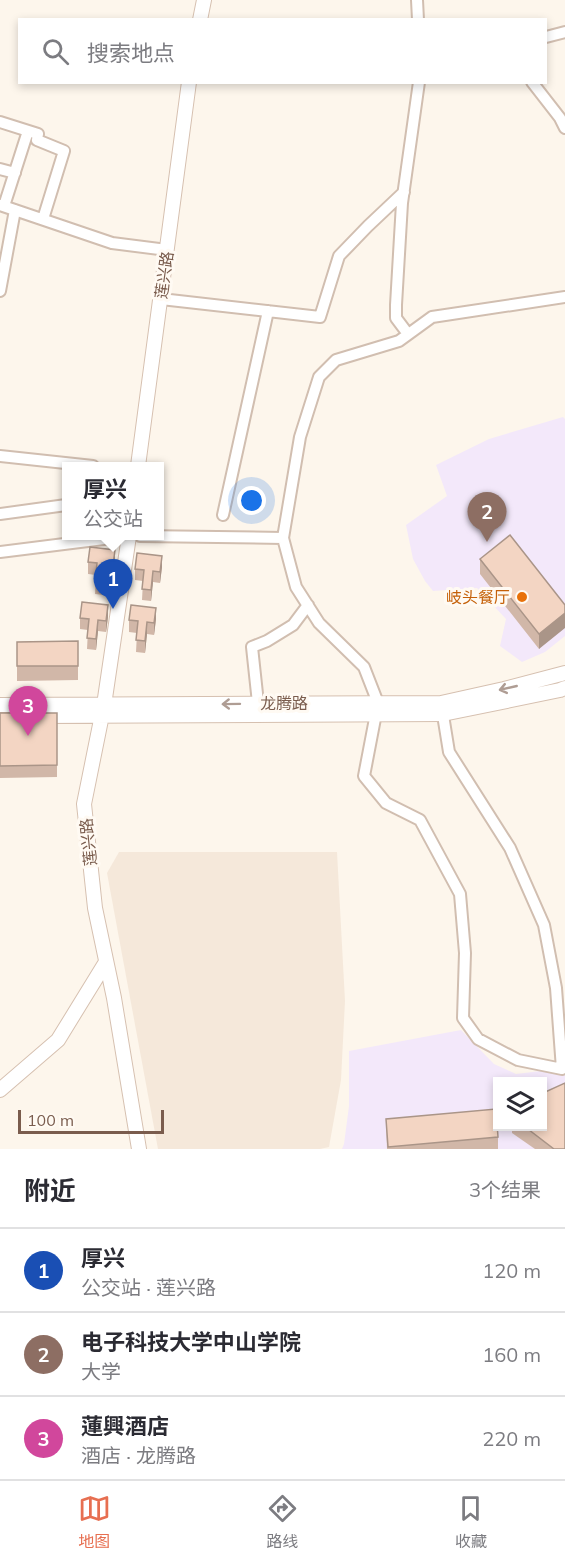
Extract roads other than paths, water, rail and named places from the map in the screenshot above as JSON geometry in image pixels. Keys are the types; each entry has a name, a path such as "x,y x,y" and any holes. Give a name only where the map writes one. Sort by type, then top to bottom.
{"street":[{"path":"200,18 204,0"},
{"path":"418,18 417,2 429,0"},
{"path":"547,38 565,32"},
{"name":"莲兴路","path":"139,462 189,84"},
{"path":"408,334 396,318 397,282 404,192 419,84"},
{"path":"534,84 565,128"},
{"path":"0,122 38,134 37,140 64,151 43,219"},
{"path":"0,288 6,207 28,131"},
{"path":"0,169 15,173"},
{"path":"161,299 320,317 339,256 404,192"},
{"path":"6,207 112,243 167,250"},
{"path":"442,708 449,752 510,848 544,925 556,988 562,1069 518,1060 478,1039 464,1018 465,953 460,894 420,820 386,803 364,776 377,709 364,667 319,623 296,587 283,538 300,437 319,377 336,360 399,341 432,316 565,297"},
{"path":"223,515 268,311"},
{"path":"0,456 62,463"},
{"path":"0,514 62,506"},
{"path":"164,536 283,538"},
{"path":"0,552 96,540"},
{"name":"莲兴路","path":"127,540 103,710 84,804 95,908 128,1078 139,1149"},
{"path":"258,703 252,647 267,641 293,625 308,605"},
{"name":"龙腾路","path":"442,708 565,673"},
{"name":"龙腾路","path":"0,705 103,710 442,708 561,690 565,687"},
{"name":"龙腾路","path":"0,716 258,703 377,709"},
{"path":"0,1090 58,1040 106,962"}],"place":[{"name":"电子科技大学中山学院","path":"487,542"},
{"name":"岐头餐厅","path":"522,597"},
{"name":"厚兴","path":"113,609"},
{"name":"蓮興酒店","path":"28,736"}]}
